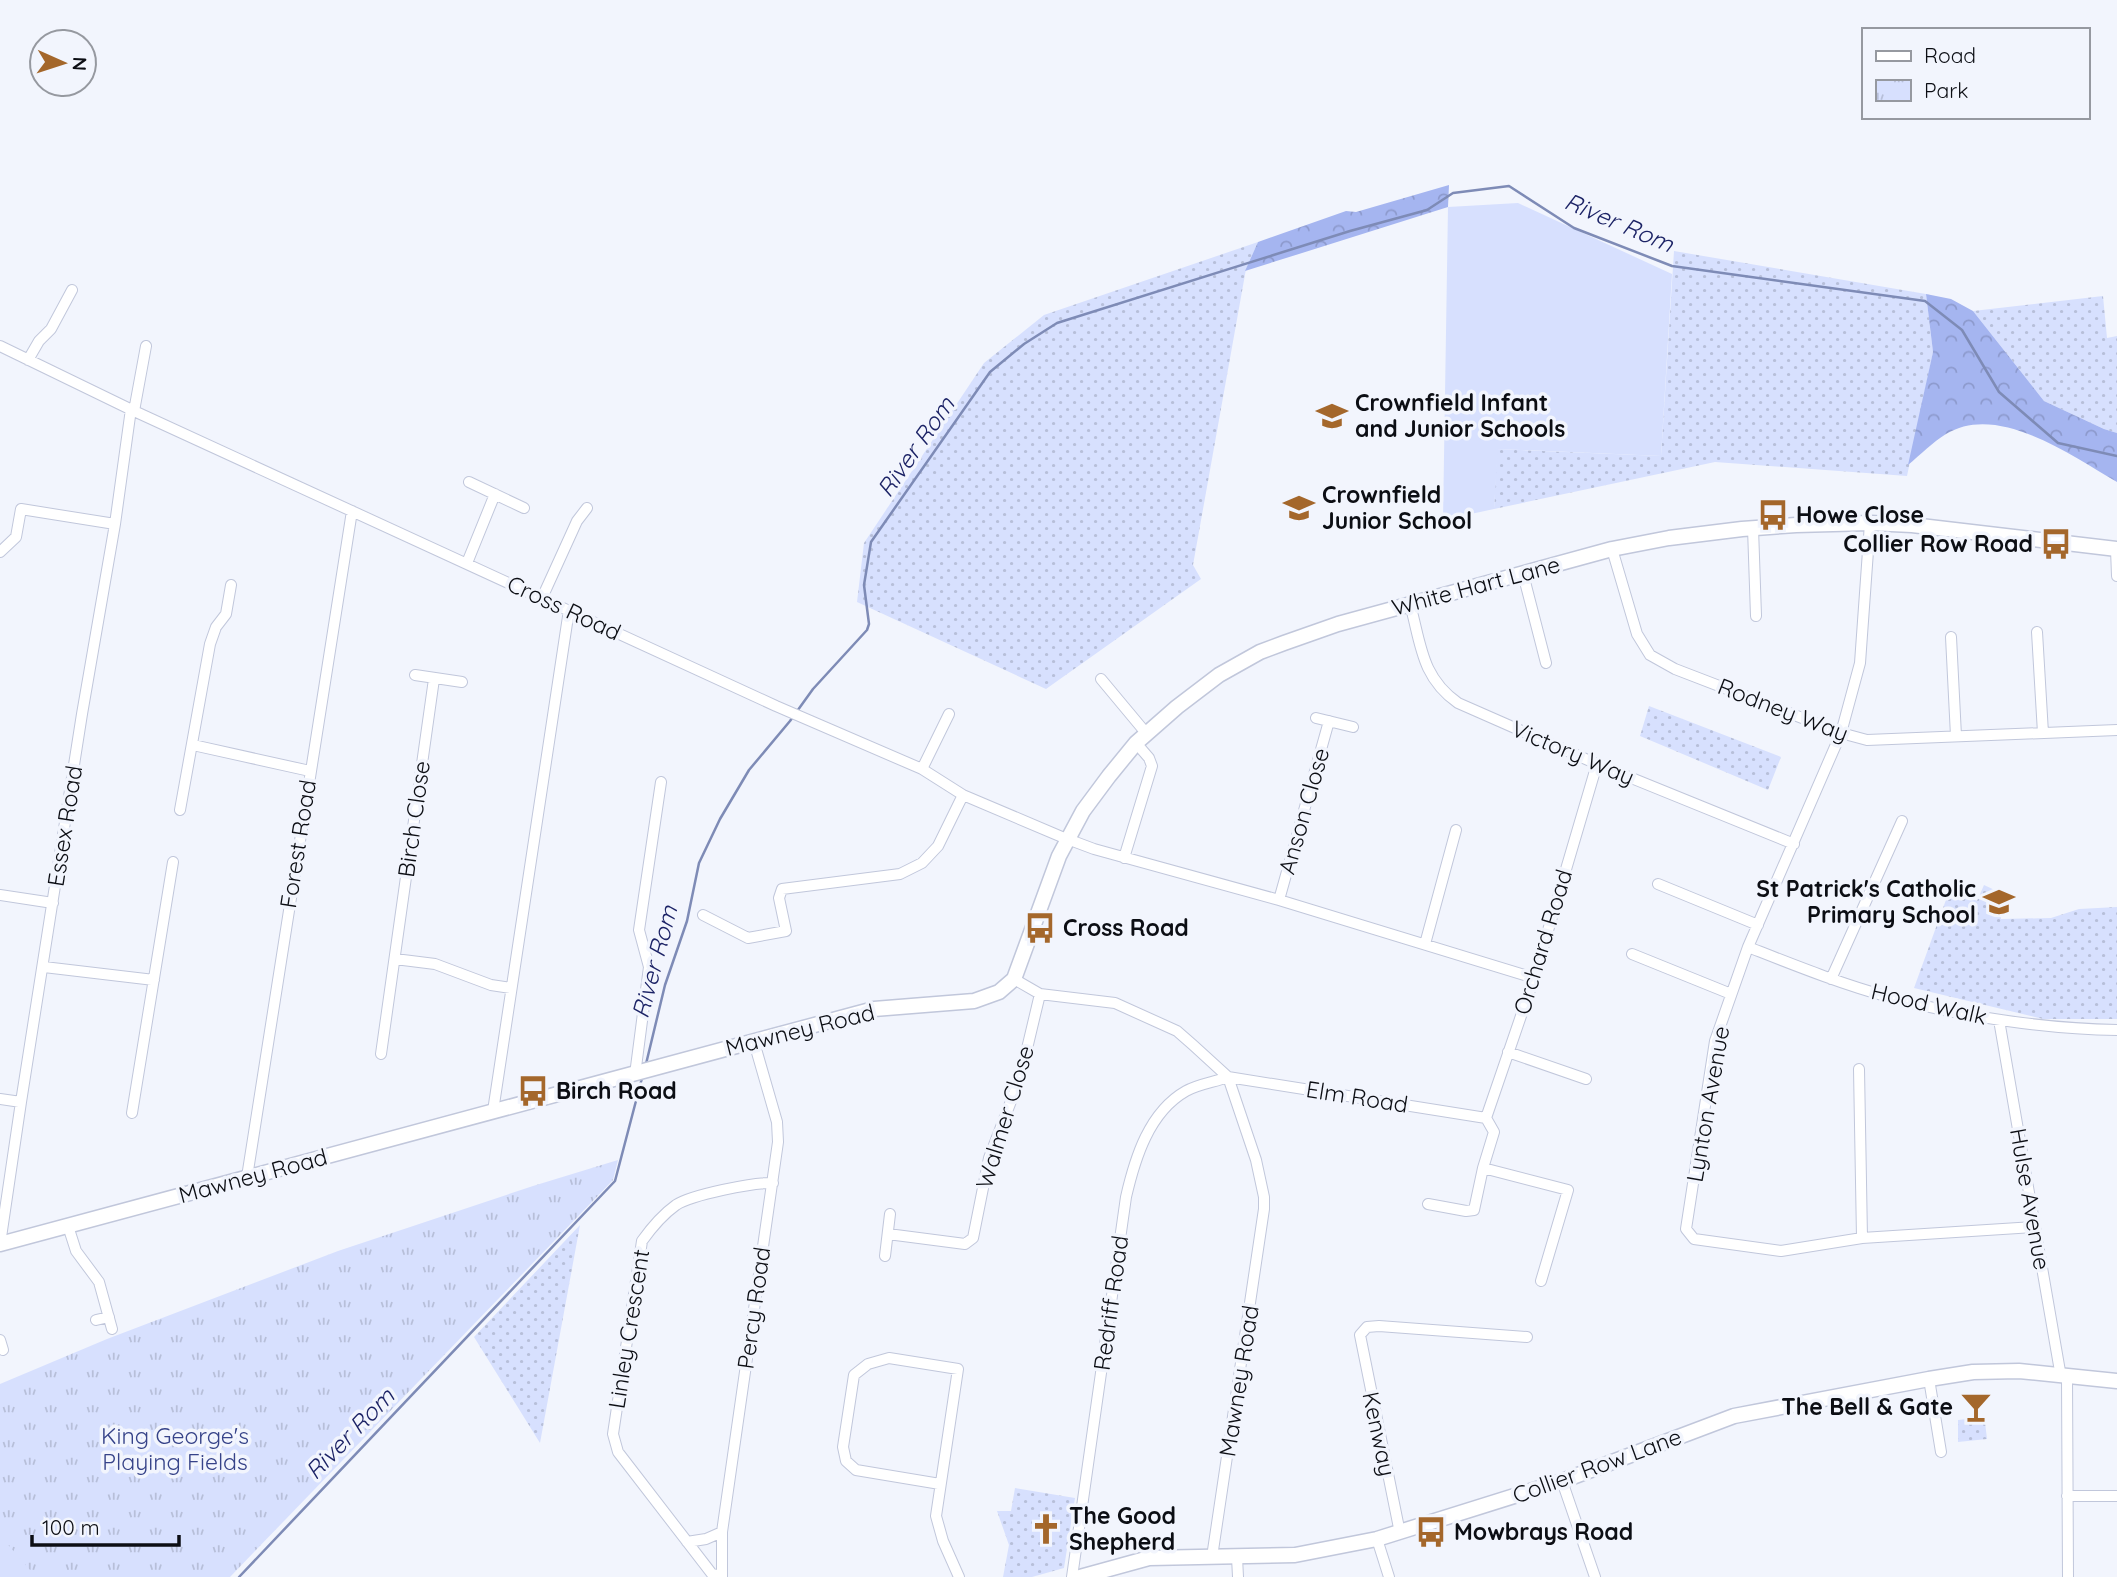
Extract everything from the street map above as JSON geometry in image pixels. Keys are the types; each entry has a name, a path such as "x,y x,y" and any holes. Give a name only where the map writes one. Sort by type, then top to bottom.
{"street":[{"path":"28,360 39,341 51,329 72,290"},
{"name":"Cross Road","path":"0,346 806,720 922,769 963,795 1067,839 1534,978"},
{"name":"Essex Road","path":"0,1244 133,410 146,346"},
{"path":"469,482 524,508"},
{"path":"467,563 495,494"},
{"path":"542,598 577,521 587,508"},
{"path":"0,552 16,537 21,509 115,524"},
{"name":"Forest Road","path":"247,1177 352,511"},
{"name":"White Hart Lane","path":"1014,979 1051,876 1083,811 1141,738 1219,676 1260,652 1338,624 1612,550 1669,538 1753,528 1870,523 1912,525 2117,549"},
{"name":"Lynton Avenue","path":"1870,523 1860,663 1841,733 1748,947 1715,1041 1686,1229 1694,1239 1781,1251 1862,1238 2034,1227"},
{"path":"1753,528 1756,617"},
{"path":"2117,549 2117,576"},
{"name":"Rodney Way","path":"1612,550 1637,634 1650,655 1675,669 1841,733 1867,740 2117,730"},
{"path":"1522,574 1546,663"},
{"path":"180,810 211,644 216,627 226,614 231,585"},
{"name":"Victory Way","path":"1410,604 1424,663 1435,683 1458,703 1597,764 1794,844"},
{"path":"493,1111 569,610"},
{"path":"2037,632 2043,733"},
{"path":"1951,637 1956,736"},
{"path":"415,675 463,682"},
{"name":"Birch Close","path":"381,1054 434,679"},
{"path":"1101,679 1141,738 1152,766 1124,858"},
{"path":"922,769 949,714"},
{"name":"Anson Close","path":"1316,718 1353,727"},
{"name":"Anson Close","path":"1279,900 1329,721"},
{"path":"193,745 310,772"},
{"name":"Orchard Road","path":"1486,1118 1534,978 1597,764"},
{"path":"644,1071 636,1067 649,967 639,930 661,782"},
{"path":"703,915 748,938 786,931 779,898 782,889 901,874 922,863 938,846 963,795"},
{"path":"1831,979 1902,821"},
{"path":"1425,944 1456,830"},
{"path":"132,1113 173,862"},
{"path":"1658,884 1758,925"},
{"path":"0,895 53,903"},
{"name":"Hood Walk","path":"1748,947 1831,979 1891,998 1999,1020 2117,1030"},
{"path":"1632,954 1731,994"},
{"path":"395,959 435,964 491,985 511,988"},
{"path":"44,967 153,980"},
{"name":"Mawney Road","path":"0,1244 874,1009 974,1002 999,992 1014,979 1040,994 1115,1003 1177,1031 1228,1077 1256,1160 1265,1209 1212,1557"},
{"name":"Walmer Close","path":"888,1234 965,1244 973,1238 989,1158 1020,1078 1040,994"},
{"name":"Hulse Avenue","path":"1999,1020 2034,1227 2064,1377 2068,1577"},
{"name":"Percy Road","path":"722,1576 722,1532 778,1142 777,1122 754,1042"},
{"path":"1508,1052 1586,1079"},
{"path":"1859,1069 1862,1238"},
{"name":"Elm Road","path":"1228,1077 1486,1118"},
{"name":"Redriff Road","path":"1072,1577 1126,1197 1133,1167 1148,1132 1165,1107 1187,1091 1228,1077"},
{"path":"0,1099 21,1102"},
{"path":"1428,1204 1474,1210 1494,1132 1486,1118"},
{"path":"1483,1168 1568,1190 1541,1281"},
{"name":"Linley Crescent","path":"722,1576 712,1574 687,1542 618,1452 613,1434 642,1241 654,1224 678,1203 732,1189 773,1183"},
{"path":"885,1256 890,1214"},
{"path":"68,1226 76,1251 99,1282 112,1329"},
{"path":"96,1320 109,1317"},
{"name":"Kenway","path":"1400,1533 1360,1335 1367,1327 1379,1326 1527,1337"},
{"path":"940,1484 856,1469 846,1461 843,1447 854,1375 868,1364 889,1358 958,1369 936,1516 943,1541 959,1577"},
{"name":"Collier Row Lane","path":"1080,1577 1149,1558 1295,1555 1377,1539 1562,1481 1734,1416 1929,1378 1973,1372 2019,1371 2117,1381"},
{"path":"1929,1378 1941,1452"},
{"path":"1562,1481 1595,1577"},
{"path":"2067,1496 2117,1496"},
{"path":"687,1542 706,1539 722,1532"},
{"path":"1377,1539 1389,1577"},
{"path":"1237,1557 1238,1577"}],"green space":[{"path":"1449,185 1448,207 1245,271 1258,242 1346,211 1356,212"},
{"path":"1518,203 1672,274 1661,456 1498,449 1494,509 1443,520 1448,207"},
{"path":"1258,242 1246,269 1193,565 1201,579 1046,689 857,602 864,543 984,363 1044,315"},
{"path":"1674,251 1926,294 1933,352 1907,476 1715,462 1494,509 1497,449 1661,456"},
{"path":"1926,294 1951,299 1973,311 2044,401 2117,433 2117,482 2034,436 1988,424 1966,426 1946,434 1908,465 1933,352"},
{"path":"2103,296 2107,338 2117,336 2117,433 2044,401 1973,311"},
{"path":"1649,706 1781,757 1768,790 1640,736"},
{"path":"1984,885 1999,892 2001,919 2051,918 2079,909 2117,907 2117,1019 2043,1019 1914,988 1951,886 1977,901"},
{"name":"King George's Playing Fields","path":"618,1160 613,1180 230,1577 0,1577 0,1384 107,1339 338,1251"},
{"path":"580,1225 540,1443 474,1337"},
{"path":"1967,1419 1967,1422 1985,1422 1987,1439 1958,1442 1958,1420"},
{"path":"1015,1488 1075,1498 1064,1568 1032,1577 1003,1577 1009,1545 997,1511 1011,1511"},
{"path":"4,1540 36,1577 0,1577 0,1543"}],"waterway":[{"name":"River Rom","path":"646,1064 665,985 687,921 699,863 720,819 749,770 813,689 867,630 869,624 864,585 871,542 990,372 1024,344 1057,323 1350,231 1427,210 1453,193 1509,186 1574,228 1672,266 1925,301 1962,330 1999,392 2058,443 2117,456"},
{"name":"River Rom","path":"239,1577 615,1181 642,1078"}],"place":[{"name":"Crownfield Infant and Junior Schools","path":"1332,416"},
{"name":"Crownfield Junior School","path":"1299,508"},
{"name":"Howe Close","path":"1773,515"},
{"name":"Collier Row Road","path":"2056,544"},
{"name":"St Patrick's Catholic Primary School","path":"1999,902"},
{"name":"Cross Road","path":"1040,928"},
{"name":"Birch Road","path":"533,1091"},
{"name":"The Bell & Gate","path":"1976,1407"},
{"name":"The Good Shepherd","path":"1046,1529"},
{"name":"Mowbrays Road","path":"1431,1532"}]}
